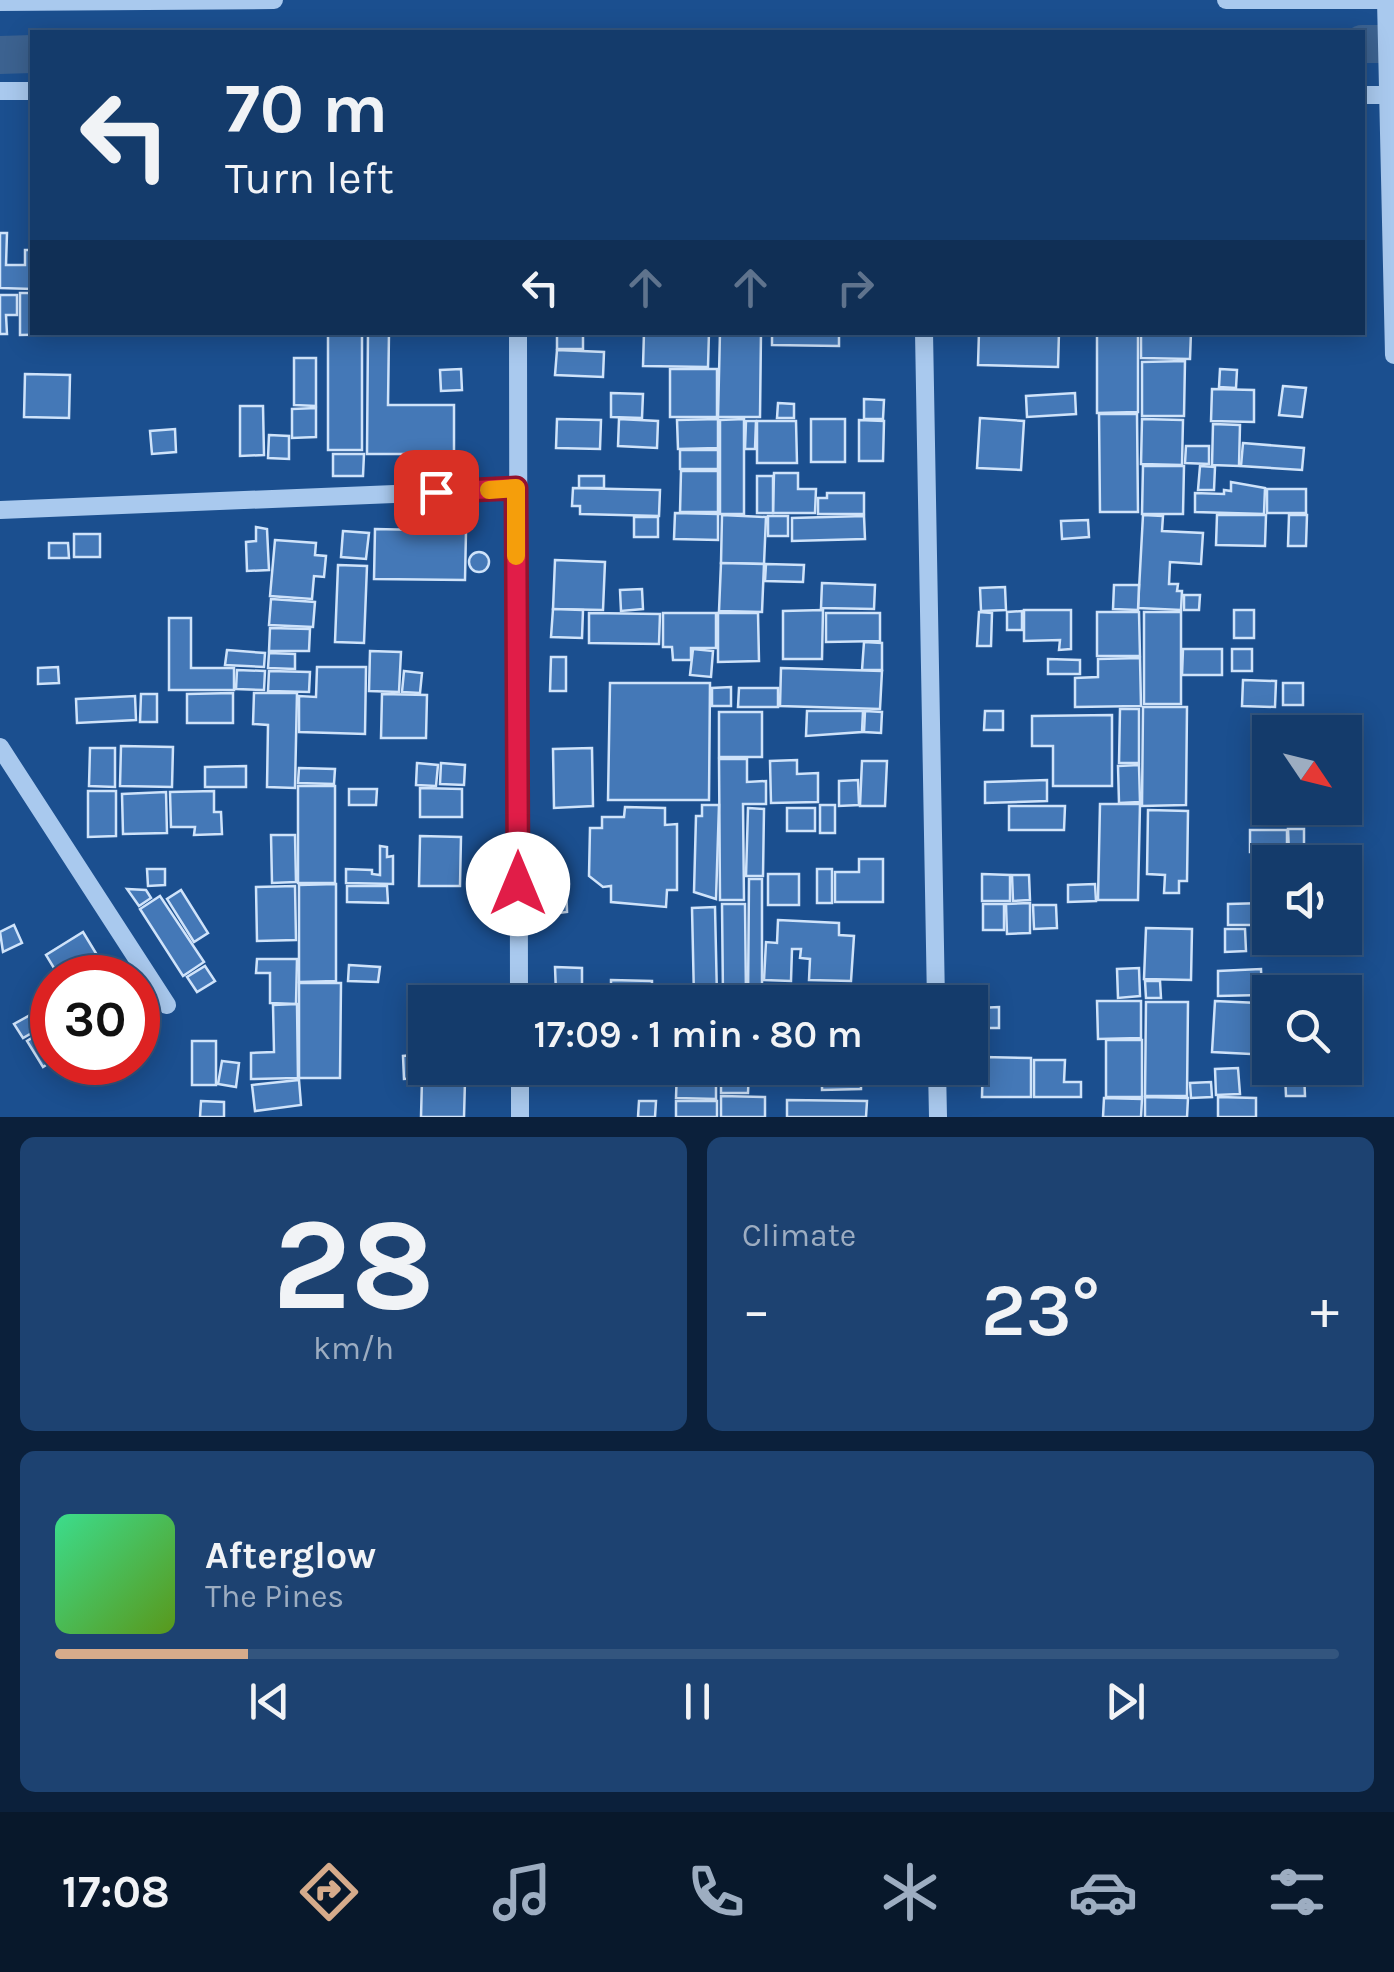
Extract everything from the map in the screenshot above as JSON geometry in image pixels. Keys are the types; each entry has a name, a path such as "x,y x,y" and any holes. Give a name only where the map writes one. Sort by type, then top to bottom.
{"street":[{"path":"0,2 274,0"},
{"path":"1226,0 1388,4 1394,355"},
{"path":"0,91 30,91"},
{"path":"1365,95 1392,95"},
{"path":"518,335 519,985"},
{"path":"924,335 936,985"},
{"path":"0,510 516,488"},
{"path":"1,750 167,1005"},
{"path":"520,1085 520,1117"},
{"path":"937,1085 938,1117"}],"building":[{"path":"0,233 7,233 6,265 25,265 25,250 30,250 30,289 0,288"},
{"path":"20,293 30,293 30,335 20,335"},
{"path":"0,295 17,295 17,315 6,315 7,334 0,334"},
{"path":"328,335 362,335 362,450 328,450"},
{"path":"368,335 389,335 388,405 454,405 454,454 367,454"},
{"path":"557,335 583,335 583,349 557,349"},
{"path":"644,335 709,335 708,367 643,366"},
{"path":"720,335 761,335 760,417 718,417"},
{"path":"772,335 839,335 839,346 772,345"},
{"path":"979,335 1059,335 1058,367 978,365"},
{"path":"1097,335 1138,335 1138,412 1097,413"},
{"path":"1141,335 1191,335 1190,359 1141,358"},
{"path":"557,350 604,352 603,377 555,375"},
{"path":"294,358 316,358 316,406 294,405"},
{"path":"1185,361 1184,416 1142,416 1142,362"},
{"path":"461,369 462,390 441,391 440,370"},
{"path":"670,369 717,369 717,417 670,417"},
{"path":"1220,369 1237,370 1236,388 1219,387"},
{"path":"25,374 70,375 69,418 24,417"},
{"path":"1283,386 1306,388 1302,417 1279,415"},
{"path":"1212,389 1254,390 1254,422 1211,421"},
{"path":"611,393 643,394 642,418 611,417"},
{"path":"1075,393 1076,414 1027,417 1026,396"},
{"path":"864,399 884,400 883,419 864,419"},
{"path":"778,403 794,404 794,418 777,418"},
{"path":"240,406 263,406 264,455 240,456"},
{"path":"316,408 316,437 292,438 292,409"},
{"path":"1099,414 1137,414 1138,512 1100,512"},
{"path":"980,418 1024,421 1021,470 977,468"},
{"path":"557,419 601,420 600,449 556,448"},
{"path":"619,419 658,421 657,448 618,446"},
{"path":"718,419 718,448 678,449 677,420"},
{"path":"744,419 744,514 720,514 720,420"},
{"path":"811,419 845,419 845,462 811,462"},
{"path":"1142,419 1183,420 1182,465 1141,464"},
{"path":"859,420 884,421 883,461 859,461"},
{"path":"746,421 756,421 755,449 745,449"},
{"path":"757,421 796,421 797,463 757,463"},
{"path":"1213,424 1240,425 1239,466 1212,465"},
{"path":"175,429 176,452 152,454 150,431"},
{"path":"269,435 289,436 289,459 268,458"},
{"path":"1243,443 1304,448 1302,470 1241,466"},
{"path":"1186,446 1209,446 1209,464 1185,463"},
{"path":"680,450 718,450 718,469 680,469"},
{"path":"333,454 364,454 363,476 333,476"},
{"path":"1143,466 1184,466 1183,514 1142,514"},
{"path":"1200,466 1215,467 1214,490 1198,490"},
{"path":"681,471 718,471 718,512 680,512"},
{"path":"774,473 798,473 798,489 816,489 815,513 773,513"},
{"path":"579,476 604,476 604,488 579,488"},
{"path":"757,476 773,476 773,513 757,513"},
{"path":"1231,482 1265,488 1264,514 1195,512 1195,493 1224,494 1224,490 1231,491"},
{"path":"573,488 660,490 659,516 580,514 580,506 572,506"},
{"path":"1267,489 1306,489 1306,513 1267,513"},
{"path":"827,493 864,493 864,514 818,514 818,498 827,498"},
{"path":"675,513 718,514 718,540 674,539"},
{"path":"722,515 766,517 764,564 721,563"},
{"path":"1143,515 1163,516 1162,531 1203,533 1201,564 1170,562 1169,584 1178,584 1177,591 1182,591 1181,610 1138,608"},
{"path":"1217,515 1266,515 1265,546 1216,545"},
{"path":"1289,515 1307,515 1306,546 1288,546"},
{"path":"768,516 788,516 788,536 768,536"},
{"path":"864,516 865,539 792,541 792,518"},
{"path":"634,517 658,517 658,537 634,537"},
{"path":"1088,520 1089,537 1062,539 1061,521"},
{"path":"256,527 267,529 269,570 247,571 246,542 256,541"},
{"path":"375,529 466,531 465,580 374,579"},
{"path":"343,531 369,533 366,559 341,557"},
{"path":"74,534 100,534 100,557 74,557"},
{"path":"275,540 316,543 315,555 326,556 324,577 314,576 312,599 270,596"},
{"path":"49,543 68,543 69,558 49,558"},
{"path":"479,552 489,562 479,572 469,562"},
{"path":"555,560 605,562 603,610 553,609"},
{"path":"721,563 764,564 762,612 719,611"},
{"path":"766,564 804,565 803,582 765,581"},
{"path":"338,565 367,566 364,643 335,642"},
{"path":"822,583 875,585 874,609 821,608"},
{"path":"1114,585 1139,585 1138,610 1113,609"},
{"path":"1005,587 1006,610 981,611 980,588"},
{"path":"642,589 643,609 621,611 620,590"},
{"path":"1184,595 1200,595 1199,610 1184,610"},
{"path":"271,599 315,602 313,627 269,625"},
{"path":"553,609 583,610 582,638 551,637"},
{"path":"823,610 822,659 783,659 783,611"},
{"path":"1024,610 1071,610 1071,649 1059,650 1060,640 1024,641"},
{"path":"1234,610 1254,610 1254,638 1234,638"},
{"path":"1022,611 1022,630 1007,630 1007,612"},
{"path":"979,612 992,613 991,646 977,646"},
{"path":"1097,612 1139,612 1140,656 1097,656"},
{"path":"1144,612 1181,612 1181,704 1144,704"},
{"path":"589,613 660,614 659,644 589,643"},
{"path":"663,613 716,613 716,648 691,648 691,660 673,660 672,647 663,647"},
{"path":"718,613 758,613 759,661 718,662"},
{"path":"826,613 880,613 880,641 826,642"},
{"path":"169,618 191,618 191,668 234,668 234,690 169,690"},
{"path":"270,628 310,629 309,651 269,651"},
{"path":"864,642 882,643 882,670 862,670"},
{"path":"693,649 713,651 711,677 690,675"},
{"path":"1183,649 1222,649 1222,675 1182,675"},
{"path":"1232,649 1252,649 1252,671 1232,671"},
{"path":"227,650 265,653 264,667 225,665"},
{"path":"370,651 401,652 399,692 369,691"},
{"path":"269,653 295,654 295,669 268,668"},
{"path":"551,657 566,657 566,691 550,691"},
{"path":"1140,658 1141,706 1075,707 1075,678 1098,677 1098,659"},
{"path":"1048,659 1080,660 1080,674 1048,674"},
{"path":"58,667 59,683 38,684 38,668"},
{"path":"317,667 366,667 365,734 299,732 299,696 316,697"},
{"path":"781,668 882,671 880,709 780,706"},
{"path":"237,670 265,671 264,690 236,689"},
{"path":"269,671 310,672 309,692 268,691"},
{"path":"404,671 422,673 420,693 402,692"},
{"path":"1243,680 1276,681 1275,707 1242,706"},
{"path":"610,683 710,683 709,800 608,800"},
{"path":"1283,683 1303,683 1303,705 1283,705"},
{"path":"731,687 731,706 712,706 712,688"},
{"path":"739,688 778,688 778,707 738,707"},
{"path":"233,693 233,723 187,723 187,694"},
{"path":"254,693 297,693 295,788 267,787 268,725 253,724"},
{"path":"141,694 157,694 157,722 140,722"},
{"path":"382,694 427,695 426,738 381,738"},
{"path":"135,696 136,720 77,723 76,699"},
{"path":"1143,707 1187,707 1186,805 1142,806"},
{"path":"1120,709 1139,709 1139,763 1119,763"},
{"path":"807,711 863,711 862,732 806,736"},
{"path":"865,711 882,712 881,733 864,732"},
{"path":"985,711 1003,711 1003,730 984,730"},
{"path":"719,712 762,712 762,757 719,757"},
{"path":"1112,715 1112,786 1053,786 1053,746 1032,746 1032,716"},
{"path":"121,746 173,747 172,787 120,786"},
{"path":"90,748 115,748 115,787 89,786"},
{"path":"592,748 593,806 554,808 553,749"},
{"path":"719,759 747,759 747,782 766,781 766,804 743,804 744,900 720,900"},
{"path":"797,760 797,774 818,773 818,802 771,803 770,761"},
{"path":"862,761 887,761 885,806 860,806"},
{"path":"417,763 438,765 436,786 416,785"},
{"path":"441,763 465,765 464,785 440,784"},
{"path":"1139,765 1140,802 1119,803 1118,766"},
{"path":"246,766 246,787 205,787 205,767"},
{"path":"299,768 335,769 334,784 298,783"},
{"path":"858,780 859,805 839,806 839,781"},
{"path":"1047,780 1047,801 985,803 985,782"},
{"path":"298,786 335,786 335,883 298,883"},
{"path":"420,788 462,789 462,817 420,817"},
{"path":"349,789 377,789 376,805 349,805"},
{"path":"88,791 116,791 116,836 88,837"},
{"path":"214,791 214,812 221,812 222,834 194,835 195,827 171,827 170,792"},
{"path":"166,792 167,833 123,834 122,794"},
{"path":"1100,804 1140,804 1138,900 1098,900"},
{"path":"702,805 719,805 716,899 694,892 696,816 702,816"},
{"path":"820,805 835,805 835,833 820,833"},
{"path":"1009,806 1065,806 1064,830 1009,830"},
{"path":"625,807 665,808 665,825 677,824 677,890 667,890 666,907 611,902 611,886 603,887 589,876 590,828 602,828 602,817 624,817"},
{"path":"748,808 764,809 763,876 746,876"},
{"path":"787,808 815,808 815,831 787,831"},
{"path":"1148,810 1188,811 1187,881 1179,881 1179,893 1164,893 1165,875 1147,874"},
{"path":"1288,829 1304,829 1304,845 1289,845"},
{"path":"1250,830 1287,830 1287,845 1252,845 1250,852"},
{"path":"271,835 295,835 296,882 272,883"},
{"path":"420,836 461,837 460,886 419,886"},
{"path":"380,846 387,847 387,857 393,856 393,884 346,883 346,869 372,870 372,874 380,875"},
{"path":"859,859 883,859 883,902 835,902 835,872 859,872"},
{"path":"147,869 165,869 165,885 148,886"},
{"path":"817,869 832,869 832,903 817,903"},
{"path":"768,874 799,874 799,905 768,905"},
{"path":"982,874 1010,875 1010,901 982,901"},
{"path":"1012,875 1029,875 1030,900 1013,901"},
{"path":"749,879 762,879 762,985 748,985"},
{"path":"566,880 567,912 550,914 549,881"},
{"path":"336,884 336,981 299,982 299,885"},
{"path":"1095,884 1096,901 1068,902 1068,885"},
{"path":"295,886 296,940 257,941 256,887"},
{"path":"347,886 387,886 388,903 347,902"},
{"path":"127,889 146,890 151,898 139,906"},
{"path":"181,890 208,933 194,942 167,899"},
{"path":"160,896 204,962 183,976 140,909"},
{"path":"1030,903 1030,933 1007,934 1006,904"},
{"path":"1252,903 1252,925 1228,925 1228,904"},
{"path":"722,904 745,904 746,985 723,985"},
{"path":"983,904 1004,904 1004,930 983,930"},
{"path":"1033,905 1056,905 1057,928 1034,929"},
{"path":"715,907 717,985 694,985 692,908"},
{"path":"778,920 839,923 839,935 854,936 851,981 809,980 810,959 800,958 801,949 792,949 791,981 764,980 766,942 777,943"},
{"path":"14,925 22,943 3,952 0,932"},
{"path":"1146,928 1192,929 1191,980 1144,979"},
{"path":"1225,929 1245,929 1246,951 1225,952"},
{"path":"83,932 97,955 46,955"},
{"path":"257,959 297,959 296,1004 270,1003 270,973 256,973"},
{"path":"349,965 380,967 378,982 348,981"},
{"path":"205,966 215,981 197,992 187,977"},
{"path":"555,967 582,968 582,985 556,985"},
{"path":"1139,968 1140,996 1118,998 1117,969"},
{"path":"1261,969 1261,975 1252,975 1252,995 1218,996 1218,971"},
{"path":"611,980 652,981 652,985 611,985"},
{"path":"1145,981 1160,981 1161,998 1146,998"},
{"path":"299,983 341,983 340,1078 299,1078"},
{"path":"1097,1001 1141,1001 1141,1038 1098,1039"},
{"path":"1215,1001 1252,1003 1252,1054 1212,1052"},
{"path":"1146,1002 1188,1002 1187,1096 1145,1096"},
{"path":"297,1004 298,1078 251,1079 251,1053 274,1052 273,1005"},
{"path":"999,1007 999,1028 988,1028 988,1008"},
{"path":"30,1015 30,1034 23,1038 14,1024"},
{"path":"1106,1040 1142,1040 1142,1097 1106,1097"},
{"path":"192,1041 216,1041 216,1085 192,1085"},
{"path":"403,1056 408,1056 408,1079 404,1079"},
{"path":"988,1057 1031,1058 1031,1097 982,1097 982,1085 988,1085"},
{"path":"1034,1060 1065,1060 1064,1082 1081,1082 1081,1097 1034,1097"},
{"path":"222,1061 239,1063 236,1087 218,1084"},
{"path":"1238,1068 1240,1094 1216,1095 1215,1069"},
{"path":"299,1080 301,1105 255,1111 252,1085"},
{"path":"1211,1082 1212,1097 1191,1098 1190,1083"},
{"path":"422,1085 465,1085 464,1117 421,1117"},
{"path":"676,1085 716,1085 716,1099 676,1098"},
{"path":"721,1085 748,1085 748,1093 721,1093"},
{"path":"822,1085 861,1085 861,1089 822,1090"},
{"path":"1286,1085 1305,1085 1305,1096 1286,1096"},
{"path":"721,1096 765,1097 765,1117 721,1117"},
{"path":"1145,1097 1188,1098 1187,1117 1145,1117"},
{"path":"1218,1097 1256,1098 1256,1117 1218,1117"},
{"path":"1104,1098 1142,1099 1141,1117 1103,1117"},
{"path":"787,1100 867,1101 866,1117 787,1117"},
{"path":"201,1101 224,1102 224,1117 200,1117"},
{"path":"639,1101 656,1101 655,1117 638,1117"},
{"path":"676,1101 717,1101 717,1117 676,1117"}],"waterway":[{"path":"1365,44 1394,44"},
{"path":"0,55 30,54"}],"slow traffic":[{"path":"489,490 516,488 516,556"}],"route":[{"path":"436,492 516,488 518,884"}]}
